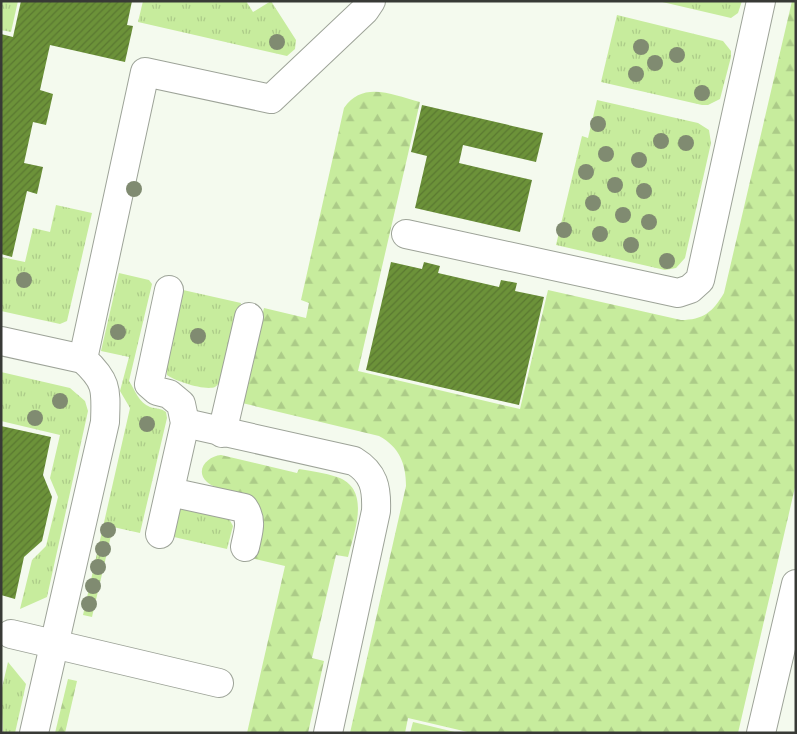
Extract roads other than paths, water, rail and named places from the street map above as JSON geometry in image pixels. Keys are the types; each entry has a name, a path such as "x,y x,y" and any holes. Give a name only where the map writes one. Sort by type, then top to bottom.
{"street":[{"path":"82,359 145,72 271,99 365,10 371,1"},
{"path":"406,234 678,293 690,289 700,280 761,1"},
{"path":"160,534 185,423 181,404 169,394 157,391 149,384 169,290"},
{"path":"222,432 249,317"},
{"path":"1,341 82,359 99,374 106,393 105,422 34,733"},
{"path":"185,423 354,461 365,467 373,478 376,493 376,511 328,733"},
{"path":"170,492 244,508 250,516 245,547"},
{"path":"761,733 796,584"},
{"path":"11,634 219,682"}]}
